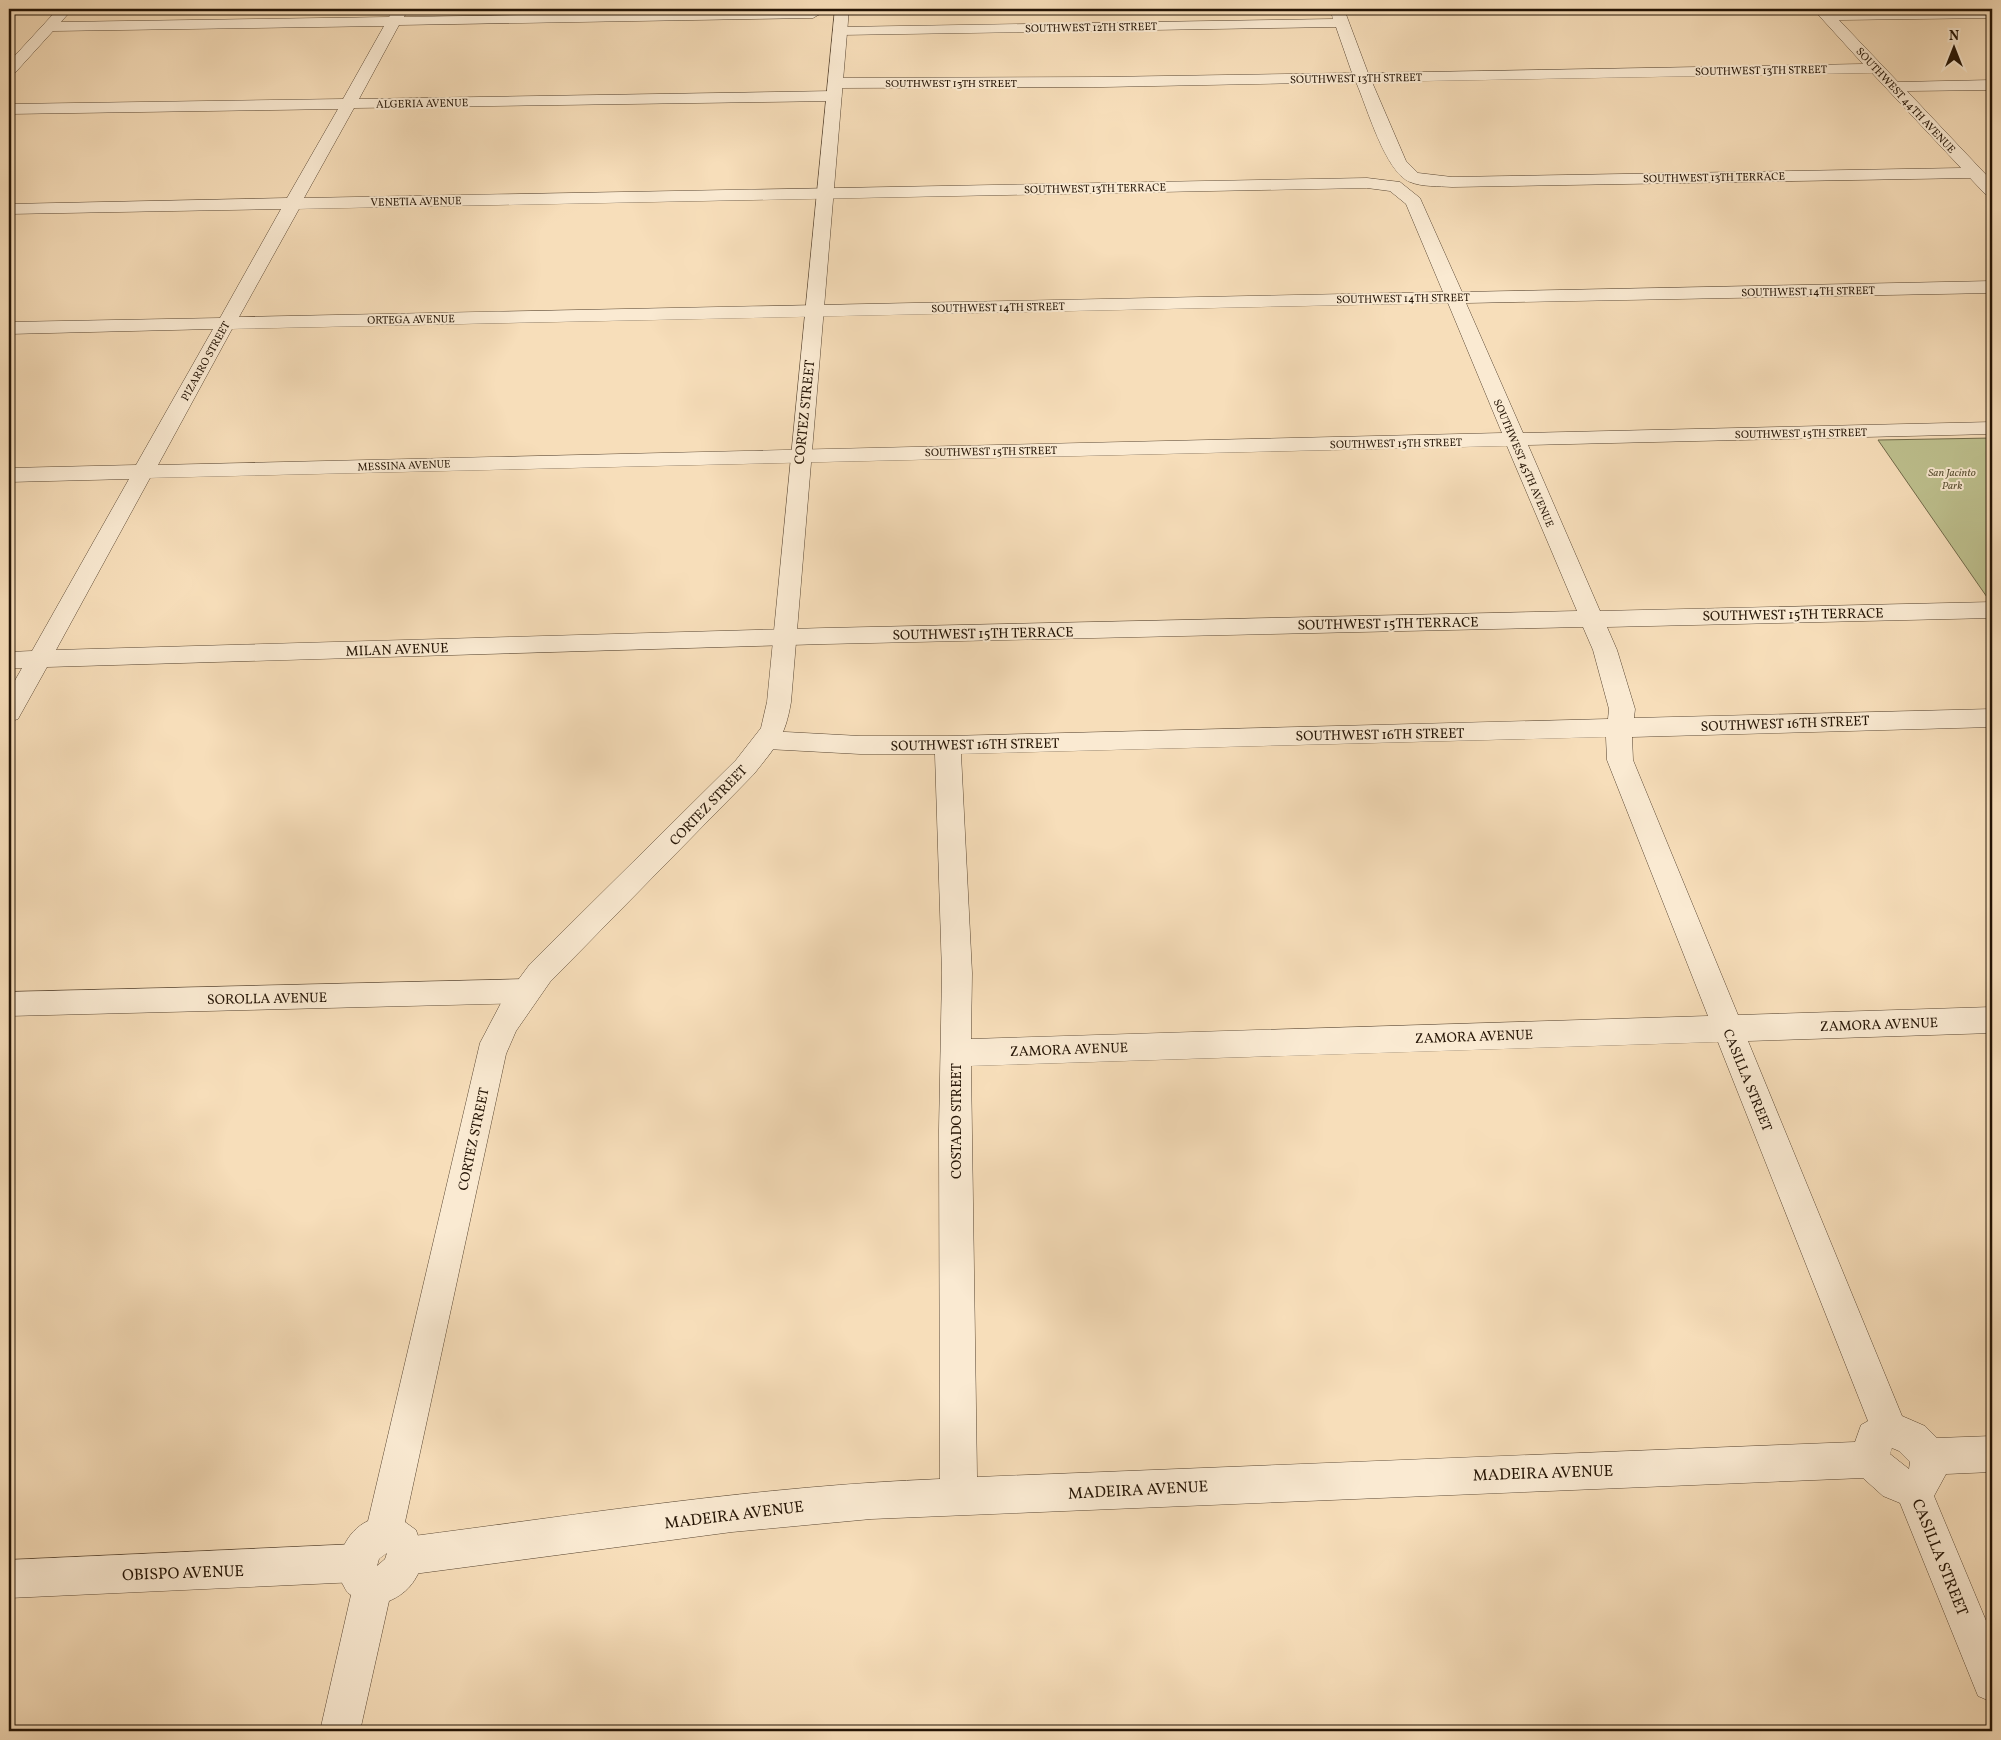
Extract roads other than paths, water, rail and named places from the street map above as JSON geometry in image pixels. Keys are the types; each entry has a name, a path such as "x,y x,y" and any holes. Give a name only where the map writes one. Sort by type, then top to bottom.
{"street":[{"path":"9,71 65,9"},
{"path":"1823,12 1992,14"},
{"name":"SOUTHWEST 44TH AVENUE","path":"1823,12 1992,191"},
{"path":"49,27 398,15 813,14"},
{"name":"PIZARRO STREET","path":"9,714 398,15"},
{"name":"SOUTHWEST 12TH STREET","path":"841,20 1339,16"},
{"name":"SOUTHWEST 45TH AVENUE","path":"1339,16 1362,78 1514,440 1592,618 1618,691 1622,709 1620,728"},
{"name":"CORTEZ STREET","path":"395,1545 493,1049 510,1014 552,960 713,802 768,740 774,728 778,713 841,20"},
{"name":"SOUTHWEST 13TH STREET","path":"835,89 1104,82 1876,68"},
{"path":"1895,87 1992,85"},
{"name":"ALGERIA AVENUE","path":"9,109 348,104 835,89"},
{"name":"SOUTHWEST 13TH TERRACE","path":"824,193 1975,172"},
{"name":"VENETIA AVENUE","path":"9,209 824,193"},
{"name":"SOUTHWEST 14TH STREET","path":"814,311 1454,297 1992,288"},
{"name":"ORTEGA AVENUE","path":"9,328 814,311"},
{"name":"SOUTHWEST 15TH STREET","path":"800,455 1992,428"},
{"name":"MESSINA AVENUE","path":"9,475 800,455"},
{"name":"SOUTHWEST 15TH TERRACE","path":"784,638 1992,610"},
{"name":"MILAN AVENUE","path":"9,660 784,638"},
{"name":"SOUTHWEST 16TH STREET","path":"768,740 860,745 948,745 1992,718"},
{"name":"CASILLA STREET","path":"1620,728 1618,746 1620,760 1727,1028 1881,1444"},
{"name":"COSTADO STREET","path":"948,745 957,973 959,1497"},
{"name":"SOROLLA AVENUE","path":"9,1004 526,991"},
{"name":"ZAMORA AVENUE","path":"956,1053 1992,1020"},
{"path":"1881,1444 1877,1466 1890,1480 1992,1454"},
{"name":"MADEIRA AVENUE","path":"395,1545 862,1501 1881,1444"},
{"name":"CASILLA STREET","path":"1919,1472 1992,1682"},
{"path":"340,1731 364,1621 365,1546 395,1545"},
{"name":"OBISPO AVENUE","path":"9,1579 306,1567 365,1574"}],"park label":[{"name":"San Jacinto Park","path":"1952,478"}]}
